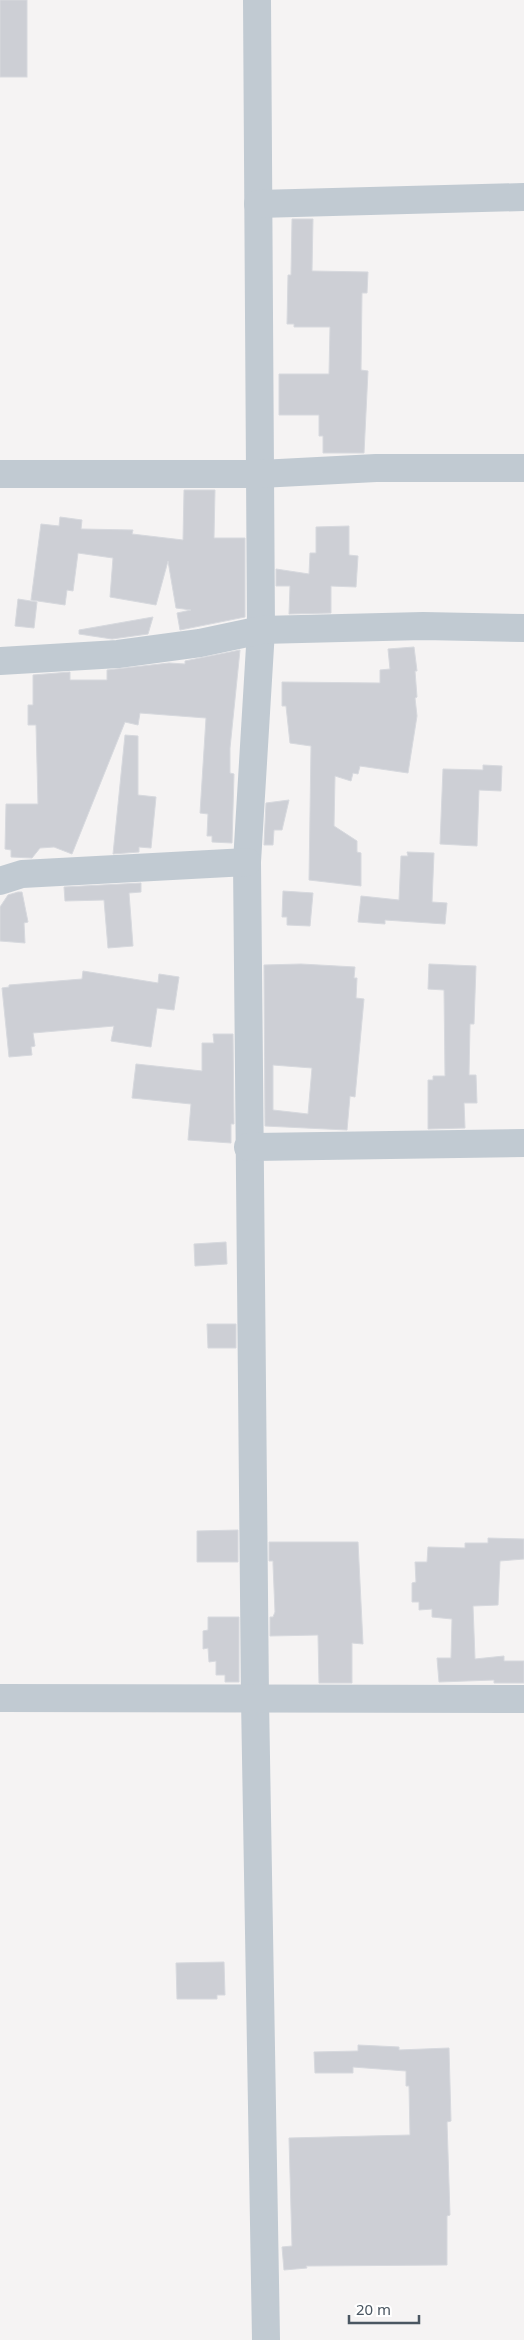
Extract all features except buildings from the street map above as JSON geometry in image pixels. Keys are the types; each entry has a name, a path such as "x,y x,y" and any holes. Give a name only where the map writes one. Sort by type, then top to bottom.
{"street":[{"path":"257,0 261,630 246,862 254,1699 266,2340"},
{"path":"258,204 524,198"},
{"path":"0,474 260,474 376,468 524,468"},
{"path":"0,661 118,654 200,643 261,630 423,626 524,628"},
{"path":"0,882 22,874 246,862"},
{"path":"248,1147 524,1143"},
{"path":"0,1698 524,1699"}]}
